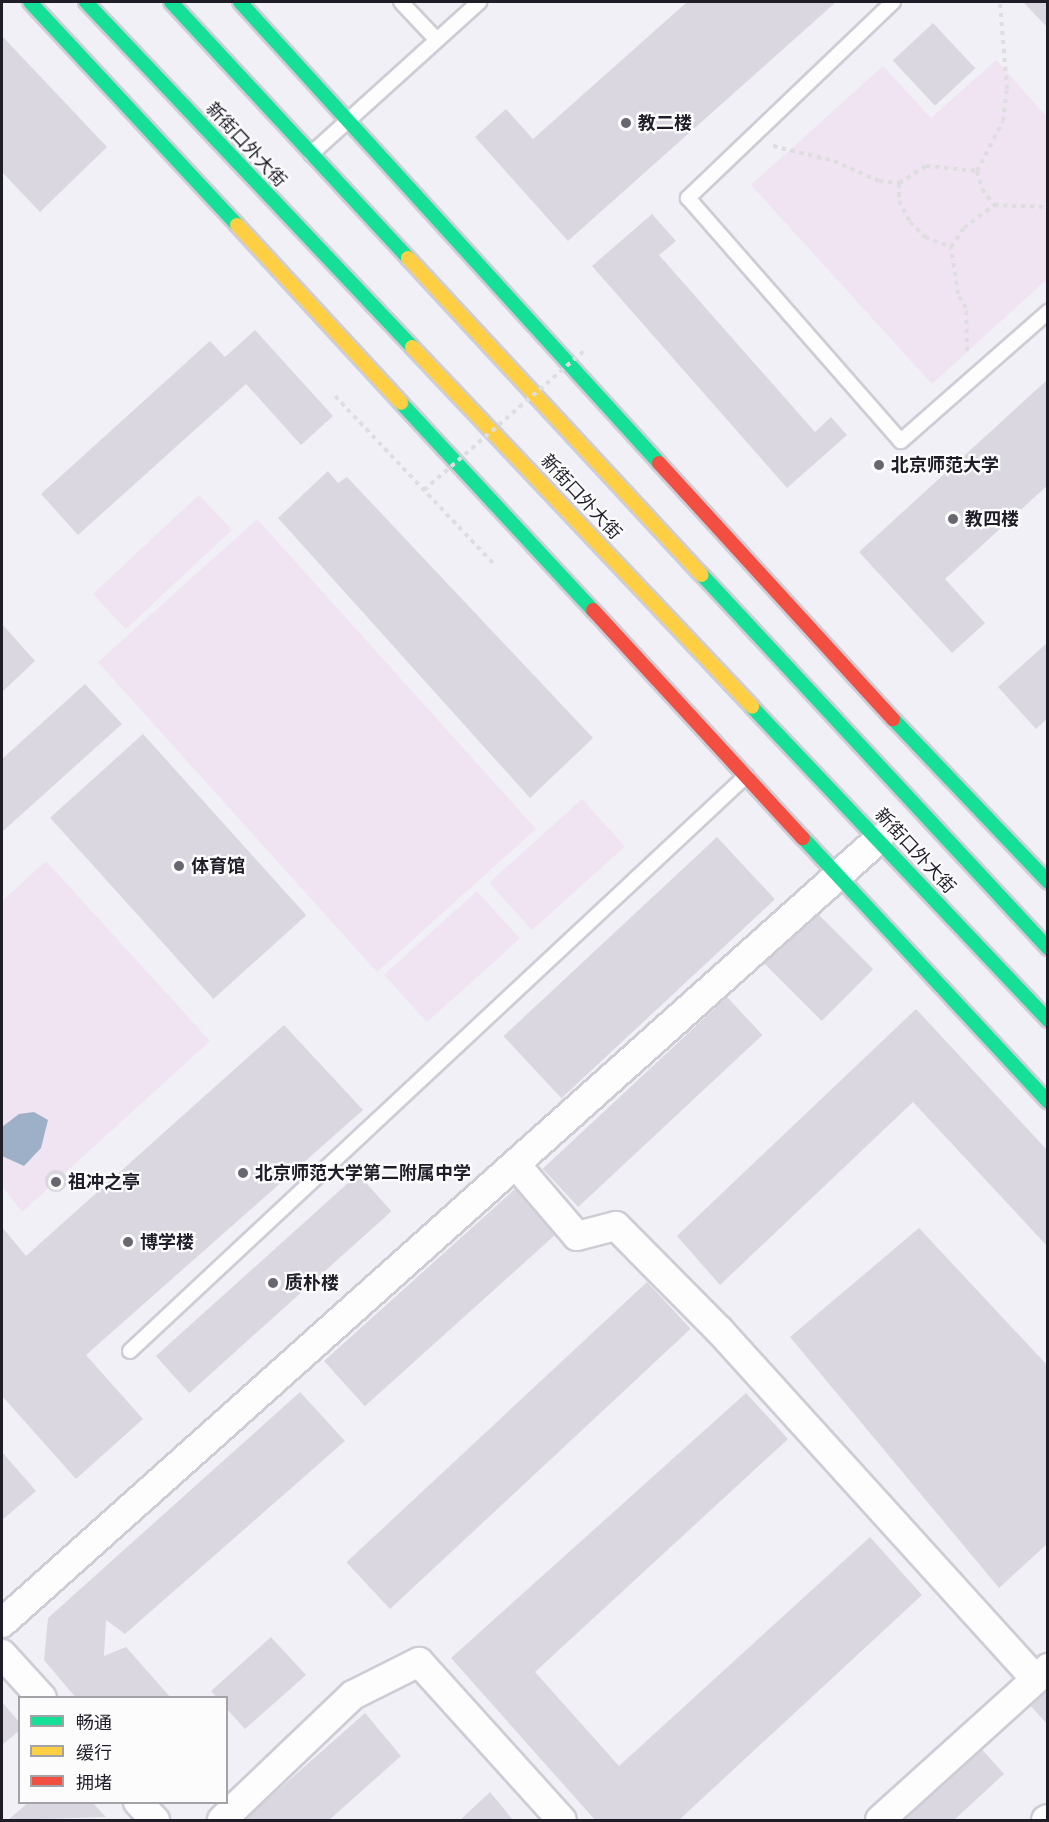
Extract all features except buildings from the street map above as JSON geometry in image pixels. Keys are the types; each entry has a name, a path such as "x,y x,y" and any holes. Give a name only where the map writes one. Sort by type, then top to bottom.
{"street":[{"path":"30,2 1047,1102"},
{"name":"新街口外大街","path":"86,2 879,839 1047,1020"},
{"name":"新街口外大街","path":"171,2 1047,948"},
{"path":"240,2 849,672 1047,882"},
{"path":"2,1623 517,1166 879,839"},
{"path":"517,1166 577,1236 616,1226 720,1331 1041,1674 880,1821"},
{"path":"2,1654 40,1696"},
{"path":"222,1821 353,1695 419,1662 562,1821"},
{"path":"139,1804 155,1821"}],"lane":[{"path":"401,2 435,38"},
{"path":"310,154 346,118 479,2"},
{"path":"893,2 688,198 901,441 1047,312"},
{"path":"130,1351 746,776"}],"path":[{"path":"994,205 982,189 977,171 1003,121 1007,89 1000,3"},
{"path":"748,140 834,161 857,174 899,183 926,166 977,171"},
{"path":"899,183 899,201 910,222 925,237 951,247"},
{"path":"965,385 966,308 958,294 951,247 964,228 994,205 1047,207"},
{"path":"424,490 583,352"},
{"path":"335,396 494,564"}],"shaded area":[{"path":"996,60 1047,117 1047,279 932,384 751,185 883,66 931,118"},
{"path":"199,495 232,530 126,629 93,594"},
{"path":"257,519 536,829 377,972 98,662"},
{"path":"582,799 625,847 532,930 489,883"},
{"path":"46,861 210,1041 22,1212 2,1186 2,901"},
{"path":"477,891 520,939 427,1022 384,975"}],"water":[{"path":"34,1112 48,1120 41,1148 24,1166 2,1156 2,1127 19,1114"}],"traffic: fast":[{"path":"30,2 237,225"},
{"path":"86,2 412,347"},
{"path":"171,2 408,258"},
{"path":"240,2 659,463"},
{"path":"401,403 593,610"},
{"path":"702,575 1048,948"},
{"path":"752,707 1048,1020"},
{"path":"893,719 1048,882"},
{"path":"803,838 1048,1102"}],"traffic: slow":[{"path":"237,225 401,403"},
{"path":"408,258 702,575"},
{"path":"412,347 752,707"}],"traffic: jam":[{"path":"659,463 893,719"},
{"path":"593,610 803,838"}],"place":[{"name":"教二楼","path":"626,123"},
{"name":"北京师范大学","path":"879,465"},
{"name":"教四楼","path":"953,519"},
{"name":"体育馆","path":"179,866"},
{"name":"北京师范大学第二附属中学","path":"243,1173"},
{"name":"祖冲之亭","path":"56,1182"},
{"name":"博学楼","path":"128,1242"},
{"name":"质朴楼","path":"273,1283"}]}
